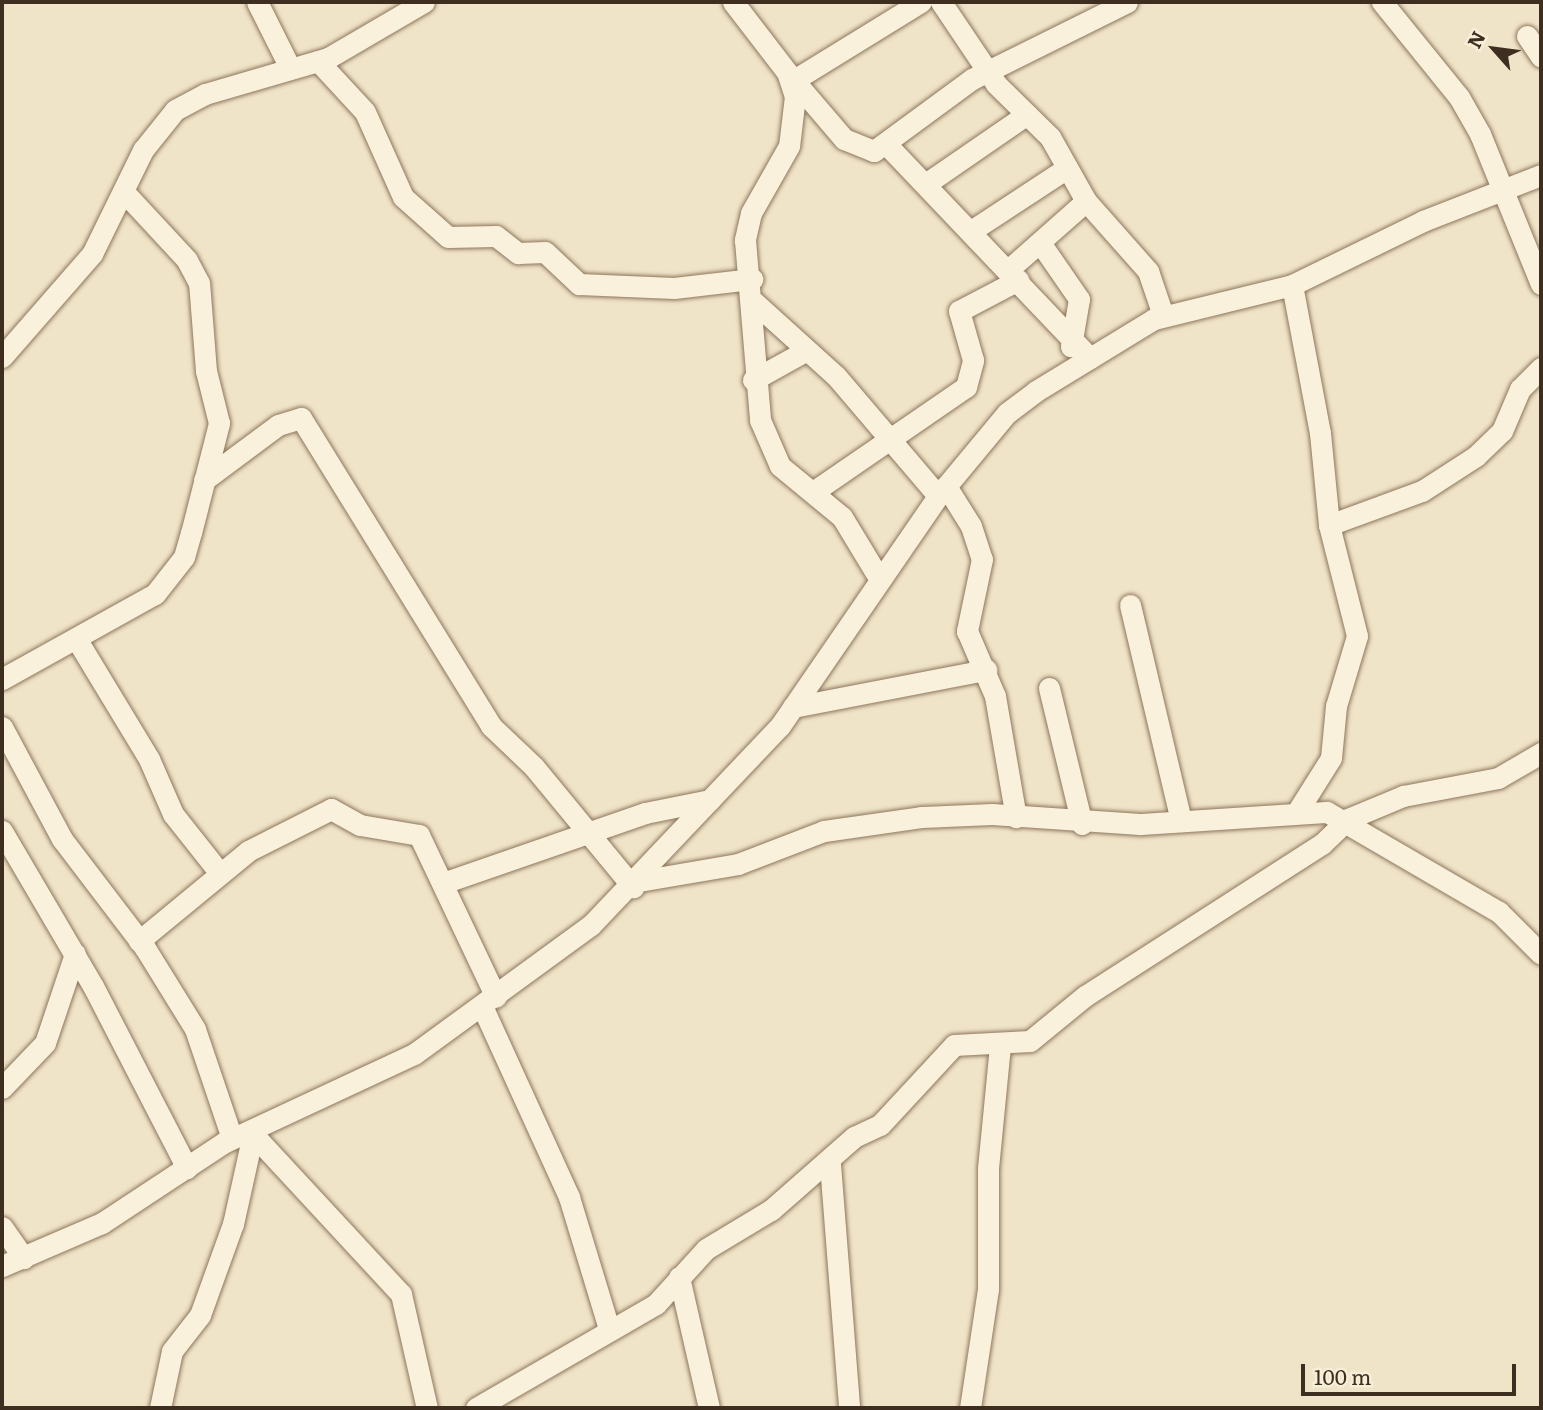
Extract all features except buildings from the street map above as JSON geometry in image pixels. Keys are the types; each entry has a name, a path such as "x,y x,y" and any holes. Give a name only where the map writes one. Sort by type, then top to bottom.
{"street":[{"path":"257,2 290,68"},
{"path":"2,357 92,254 143,150 175,110 290,68 318,61 421,2"},
{"path":"733,2 790,76 857,149 888,146 988,72 1127,2"},
{"path":"790,76 921,2"},
{"path":"941,2 988,72 1027,114 1067,168 1086,201 1148,271 1163,315"},
{"path":"1382,2 1459,97 1503,188 1541,284"},
{"path":"1527,36 1541,57"},
{"path":"318,61 365,112 403,197 448,237 496,236 517,253 544,252 579,284 674,289 752,279"},
{"path":"790,76 794,96 789,146 751,213 745,252 752,279 754,302 753,380 774,457 813,492 863,547 879,578"},
{"path":"927,183 1027,114"},
{"path":"888,146 927,183 1090,358"},
{"path":"971,231 1067,168"},
{"path":"2,1266 102,1223 187,1168 245,1135 372,1077 489,1002 636,884 793,707 879,578 942,491 1007,413 1058,377 1163,315 1292,285 1503,188 1541,175"},
{"path":"2,679 77,640 169,580 184,557 204,480 218,407 206,370 199,283 187,260 124,192"},
{"path":"813,492 889,442 970,381 973,360 958,318 962,308 1013,275 1086,201"},
{"path":"989,218 991,251"},
{"path":"1041,244 1079,299 1074,339 1058,377"},
{"path":"1292,285 1320,433 1329,525 1356,649 1336,706 1331,758 1297,812"},
{"path":"754,302 867,409 889,442 942,491 971,526 982,559 967,631 986,670 1016,817"},
{"path":"753,380 805,351"},
{"path":"1329,525 1422,491 1476,456 1502,431 1520,389 1541,368"},
{"path":"204,480 278,425 301,418 491,726 534,767 585,832 636,884"},
{"path":"863,547 897,553"},
{"path":"1130,604 1181,821"},
{"path":"77,640 149,759 173,814 219,872"},
{"path":"793,707 986,670"},
{"path":"1049,688 1082,824"},
{"path":"2,727 62,839 139,941 195,1029 245,1135 401,1294 427,1408"},
{"path":"476,1408 656,1304 713,1243 771,1210 830,1164 854,1138 880,1125 954,1045 1000,1046 1030,1041 1085,996 1322,844 1348,820 1403,796 1498,778 1541,753"},
{"path":"443,883 585,832 709,800"},
{"path":"139,941 219,872 287,827 331,809 360,825 414,831 443,883 569,1197 609,1329"},
{"path":"636,884 738,864 824,831 921,817 1016,817 1082,824 1181,821 1297,812 1348,820 1508,918 1541,954"},
{"path":"2,831 75,954 187,1168"},
{"path":"2,1088 21,1074 55,1025 75,954"},
{"path":"970,1408 988,1289 988,1168 1000,1046"},
{"path":"160,1408 172,1351 200,1315 233,1224 245,1135"},
{"path":"830,1164 849,1408"},
{"path":"2,1227 24,1258"},
{"path":"679,1278 709,1408"}]}
